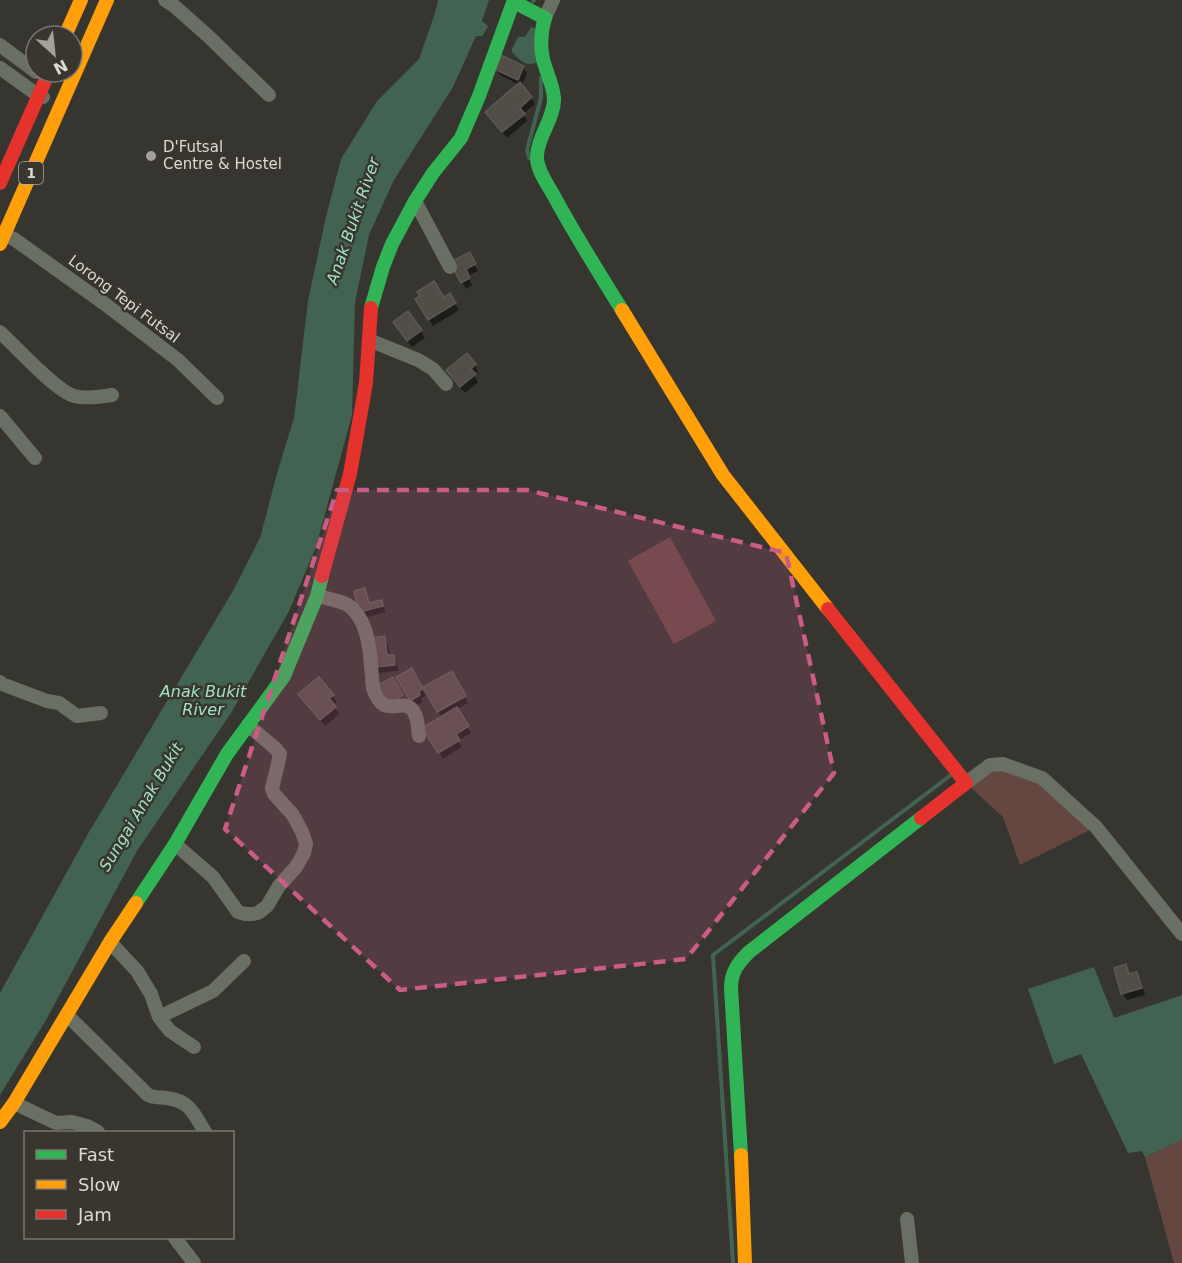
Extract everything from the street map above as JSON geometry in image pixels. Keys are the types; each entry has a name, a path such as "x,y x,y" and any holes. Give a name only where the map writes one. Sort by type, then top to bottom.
{"main road":[{"path":"70,24 81,0"},
{"name":"1","path":"2,239 107,0"},
{"path":"0,1122 14,1103 110,942 175,844 227,754 284,676 317,596 350,474 366,383 370,312 383,267 392,244 415,201 461,138 514,1 544,18 541,45 553,90 554,104 538,147 537,160 540,171 572,229 723,475 966,783 749,952 732,973 745,1263"},
{"name":"1","path":"0,183 39,96 41,84"}],"street":[{"path":"165,0 207,35 269,95"},
{"path":"544,18 553,0"},
{"path":"0,45 24,62"},
{"path":"0,68 39,96 62,102"},
{"path":"65,84 70,86"},
{"path":"415,201 450,267"},
{"name":"Lorong Tepi Futsal","path":"2,239 14,239 105,304 178,360 217,398"},
{"path":"0,332 67,393 76,397 112,395"},
{"path":"369,340 418,360 433,369 446,384"},
{"path":"0,416 35,458"},
{"path":"317,596 348,605 363,621 375,696 383,705 404,706 413,710 419,736"},
{"path":"0,682 46,701 59,703 77,716 101,713"},
{"path":"175,844 213,877 238,912 245,914 258,913 267,906 279,886 296,867 306,844 293,815 274,794 272,788 280,754 248,725"},
{"path":"966,783 990,765 1003,764 1042,778 1096,827 1182,934"},
{"path":"110,942 138,971 151,994 159,1017 170,1031 194,1047"},
{"path":"159,1017 213,991 244,961"},
{"path":"67,1015 148,1095 182,1101 188,1106 204,1131"},
{"path":"14,1103 56,1123 72,1122 96,1131"},
{"path":"907,1219 912,1263"},
{"path":"176,1239 194,1263"}],"highlighted area":[{"path":"337,490 527,490 786,553 834,773 686,959 400,990 225,829"}],"shaded area":[{"path":"670,537 716,621 674,644 628,561"},
{"path":"990,765 1042,778 1096,827 1020,865 1003,817 966,783"},
{"path":"1182,1140 1182,1263 1174,1263 1145,1157"}],"water":[{"name":"Anak Bukit River","path":"438,0 489,0 482,21 488,27 482,36 476,36 453,87 394,180 369,235 355,302 352,415 316,547 289,611 231,713 137,851 46,1020 0,1095 0,993 89,832 234,589 260,538 294,418 308,301 341,159 377,101 419,59"},
{"path":"531,27 536,29 538,62 527,64 512,52 512,49 518,37 525,37"},
{"path":"1094,967 1114,1018 1182,995 1182,1140 1145,1157 1142,1151 1128,1153 1081,1054 1054,1064 1028,989"}],"building":[{"path":"501,55 524,66 518,80 494,69"},
{"path":"520,82 532,97 520,108 525,114 502,132 485,112"},
{"path":"470,252 476,264 466,269 470,278 461,283 450,262"},
{"path":"434,281 444,297 450,293 456,303 428,320 415,299 420,296 417,292"},
{"path":"408,311 422,330 407,341 393,322"},
{"path":"467,353 476,364 471,369 476,374 460,387 446,370"},
{"path":"365,588 369,603 382,600 383,606 359,612 354,591"},
{"path":"385,636 387,655 394,655 395,665 373,667 369,638"},
{"path":"412,668 423,689 419,691 420,695 410,701 396,677"},
{"path":"452,671 466,696 437,712 423,687"},
{"path":"319,677 334,695 329,698 336,707 320,720 298,694"},
{"path":"393,677 403,695 386,705 375,687"},
{"path":"457,707 469,726 456,734 460,740 438,753 422,728"},
{"path":"1126,964 1129,974 1137,972 1142,988 1121,994 1114,968"}],"waterway":[{"path":"529,158 527,150 541,98 541,78"},
{"path":"733,1263 713,955 951,775"}],"traffic: fast":[{"path":"371,308 392,244 433,173 461,138 514,0"},
{"path":"514,2 545,18 541,38 542,54 552,88 554,106 537,151 539,169 622,310"},
{"path":"136,903 175,844 227,754 284,676 317,596 322,576"},
{"path":"741,1155 731,988 736,968 749,952 921,818"}],"traffic: slow":[{"path":"70,24 81,0"},
{"path":"0,244 107,0"},
{"path":"622,310 723,475 828,609"},
{"path":"0,1122 14,1103 110,942 136,903"},
{"path":"741,1155 745,1263"}],"traffic: jam":[{"path":"0,183 44,84"},
{"path":"322,576 350,474 366,383 371,308"},
{"path":"828,609 966,783 921,818"}],"place":[{"name":"D'Futsal Centre & Hostel","path":"151,156"}],"water label":[{"name":"Sungai Anak Bukit","path":"141,807"}]}
